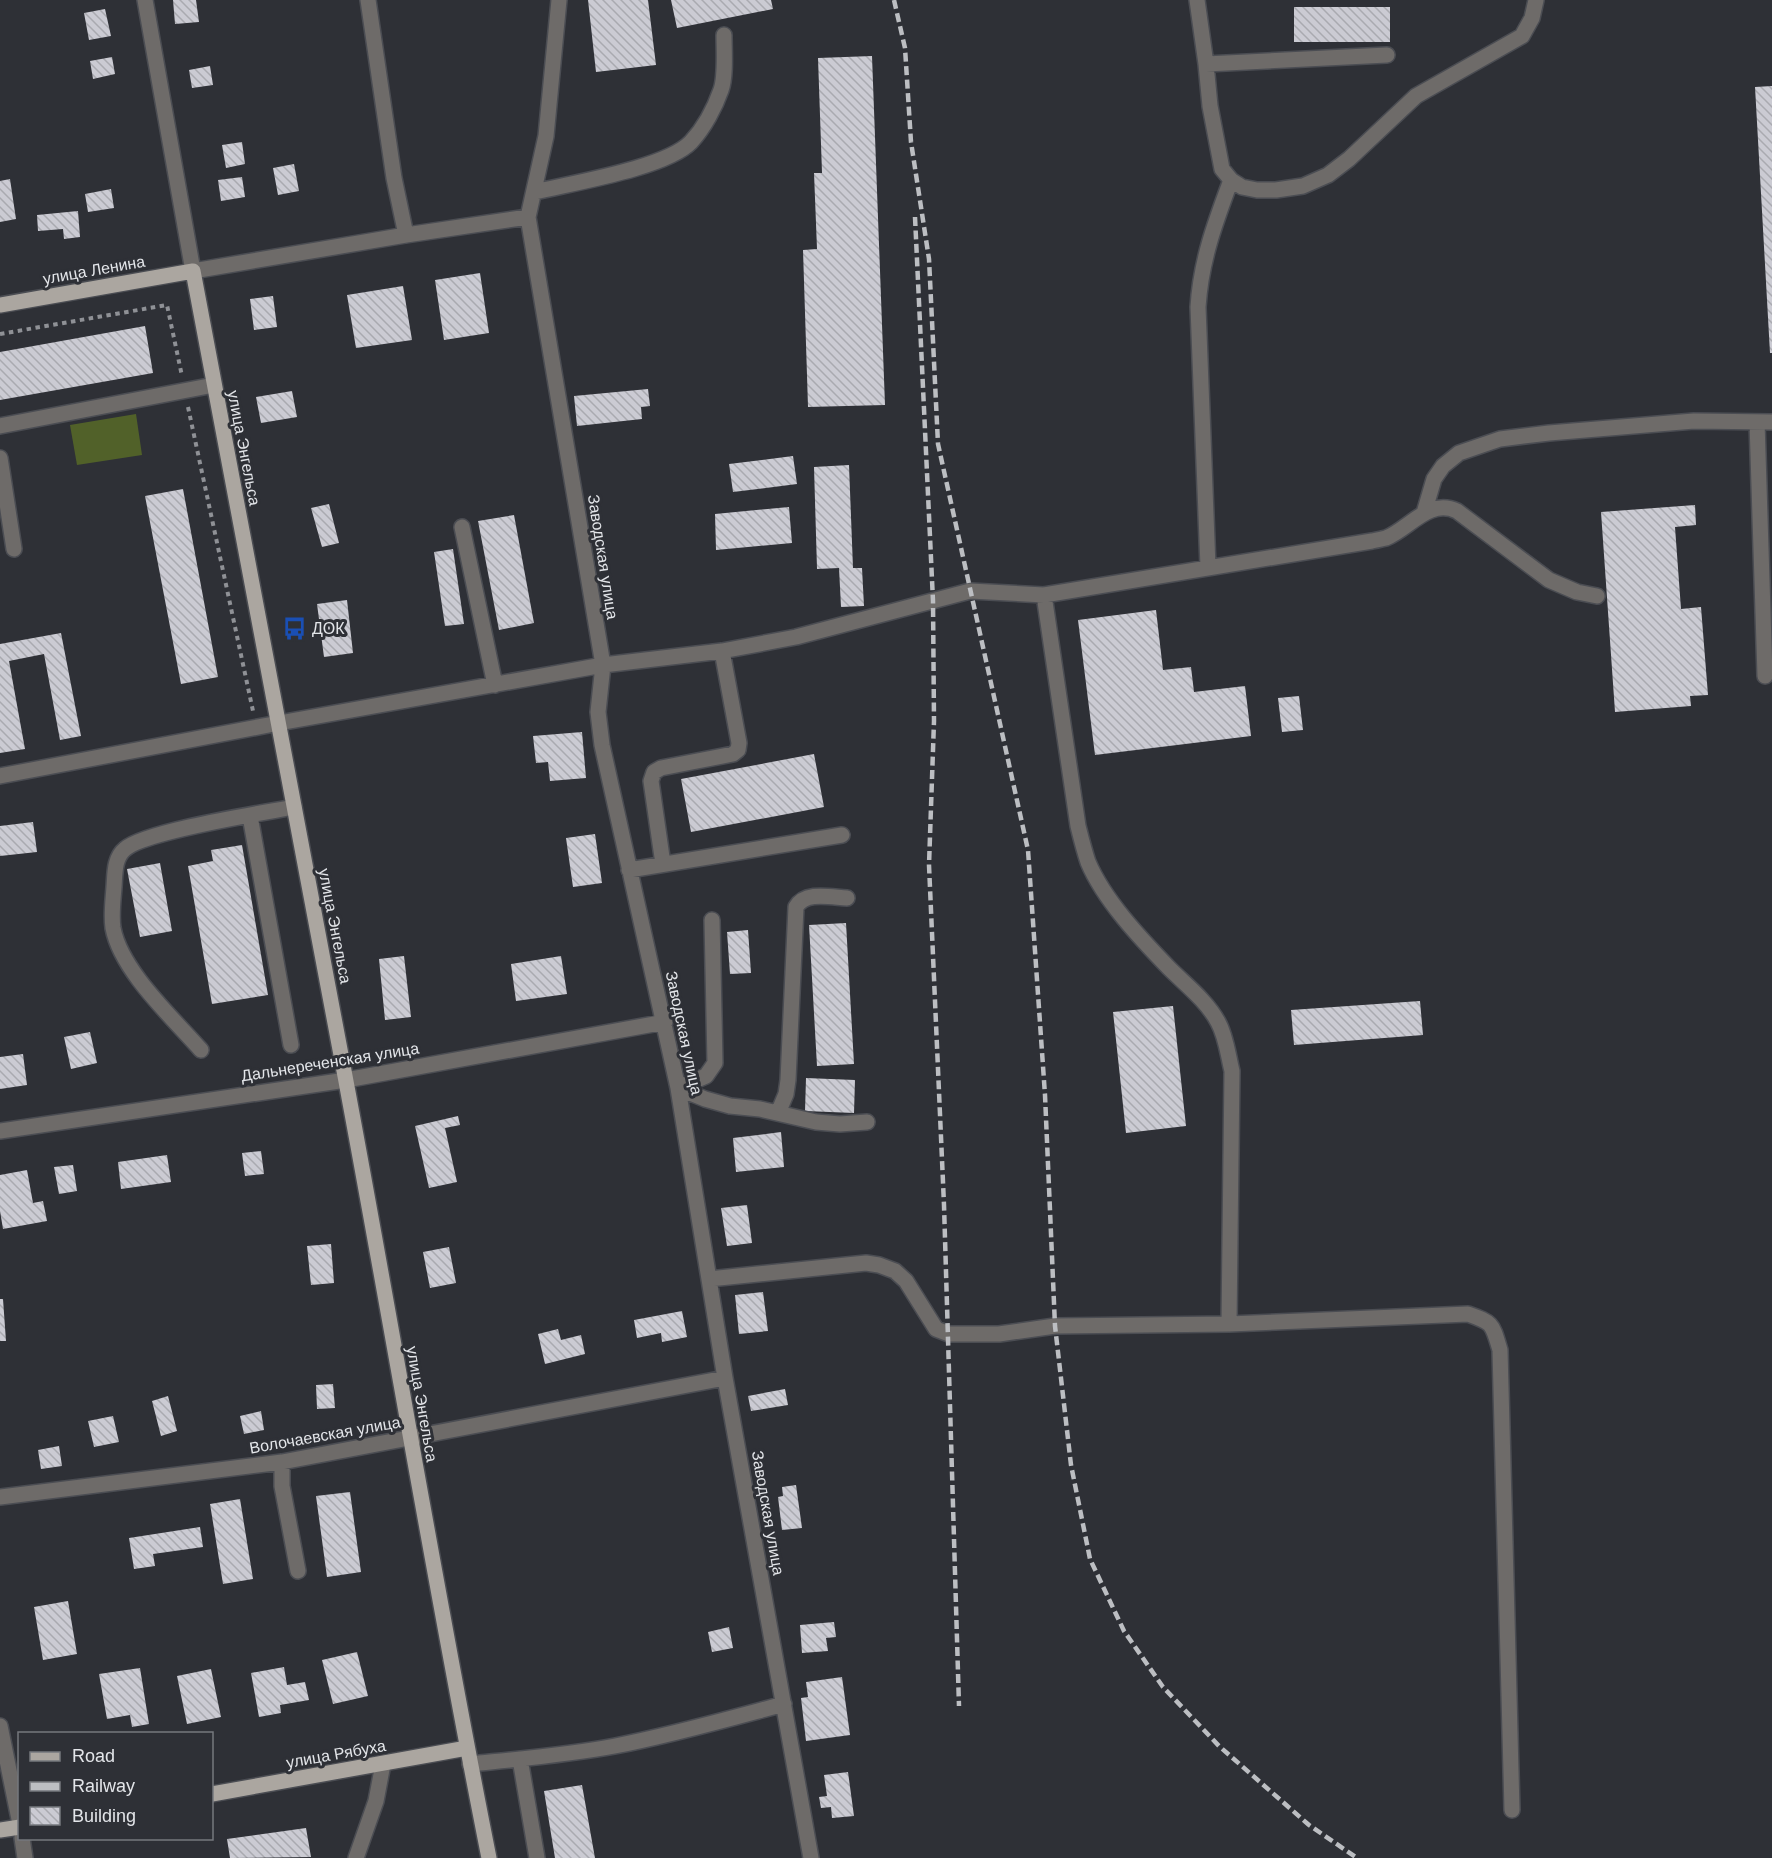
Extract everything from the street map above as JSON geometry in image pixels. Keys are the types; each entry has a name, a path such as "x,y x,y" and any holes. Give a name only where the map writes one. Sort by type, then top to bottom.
{"main road":[{"name":"улица Ленина","path":"0,305 193,271"},
{"name":"улица Энгельса","path":"193,271 346,1080 410,1439 489,1858"},
{"name":"улица Рябуха","path":"213,1794 467,1748"},
{"path":"0,1830 18,1826"}],"street":[{"name":"улица Энгельса","path":"145,0 193,271"},
{"path":"368,0 394,178 406,235"},
{"path":"193,271 528,217 546,136 559,0"},
{"path":"1197,0 1210,106 1222,169 1231,180 1250,188 1276,190 1303,186 1328,175 1349,159 1416,96 1522,36 1532,18 1536,0"},
{"path":"535,192 636,168 668,156 690,143 707,120 722,88 724,35"},
{"path":"1206,64 1387,55"},
{"path":"1208,567 1199,284 1205,255 1231,180"},
{"name":"Заводская улица","path":"528,217 603,665 598,712 599,730 610,790 665,1022 678,1088 725,1378 811,1858"},
{"path":"0,426 214,385"},
{"path":"1424,513 1434,479 1443,466 1459,453 1500,439 1694,421 1764,422 1765,676"},
{"path":"0,458 14,549"},
{"path":"0,776 603,665 722,651 796,637 970,591 1044,595 1385,538 1424,513 1449,507 1549,580 1578,592 1597,596"},
{"path":"462,526 495,684"},
{"path":"1044,595 1078,826 1088,861 1103,890 1124,918 1219,1022 1226,1045 1232,1071 1229,1324"},
{"path":"663,864 651,781 654,772 661,768 733,754 738,750 740,743 722,651"},
{"path":"201,1050 147,991 119,946 112,909 117,859 125,849 136,842 159,834 294,807"},
{"path":"250,816 291,1045"},
{"path":"629,870 842,835"},
{"path":"778,1113 786,1094 788,1080 796,907 800,900 807,897 847,898"},
{"path":"678,1088 706,1076 711,1072 715,1063 711,920"},
{"name":"Дальнереченская улица","path":"0,1131 346,1080 665,1022"},
{"path":"678,1088 730,1106 828,1123 867,1122"},
{"path":"709,1279 866,1263 879,1265 895,1271 906,1281 936,1329 949,1334 999,1334 1055,1326 1229,1324 1467,1314 1488,1321 1495,1333 1500,1350 1512,1810"},
{"name":"Волочаевская улица","path":"0,1497 282,1462 725,1378"},
{"path":"282,1462 282,1486 298,1571"},
{"path":"470,1764 619,1745 696,1728 783,1704"},
{"path":"0,1726 18,1816"},
{"path":"520,1759 537,1858"},
{"path":"356,1858 376,1801 383,1764"},
{"path":"22,1840 25,1858"}],"path":[{"path":"0,334 167,305 257,728"}],"green space":[{"path":"136,414 142,455 77,465 70,425"}],"building":[{"path":"173,0 196,0 199,22 175,24"},
{"path":"588,0 648,0 656,65 596,72"},
{"path":"671,0 771,0 773,9 677,28"},
{"path":"1294,7 1390,7 1390,42 1294,42"},
{"path":"105,9 111,36 89,40 84,13"},
{"path":"872,56 885,405 808,407 803,250 817,249 814,173 822,173 818,58"},
{"path":"112,57 115,74 93,79 90,61"},
{"path":"210,66 213,85 192,88 189,70"},
{"path":"1772,86 1772,353 1770,353 1755,87"},
{"path":"242,142 245,164 226,168 222,145"},
{"path":"294,164 299,191 278,195 273,168"},
{"path":"242,177 245,197 221,201 218,180"},
{"path":"10,179 16,219 0,222 0,181"},
{"path":"111,189 114,208 88,212 85,194"},
{"path":"78,211 80,237 64,239 63,229 38,231 37,215"},
{"path":"480,273 489,333 444,340 435,280"},
{"path":"403,286 412,340 356,348 347,295"},
{"path":"273,296 277,327 254,330 250,299"},
{"path":"145,326 153,373 0,400 0,352"},
{"path":"648,389 650,406 641,407 642,419 577,426 574,396"},
{"path":"292,391 297,417 261,423 256,397"},
{"path":"793,456 797,484 733,492 729,464"},
{"path":"849,465 853,568 862,568 864,606 841,607 839,568 817,569 814,467"},
{"path":"183,489 218,677 181,684 145,496"},
{"path":"329,504 339,543 322,547 311,508"},
{"path":"1695,505 1696,525 1675,527 1681,609 1701,607 1708,695 1690,696 1691,706 1615,712 1601,512"},
{"path":"789,507 792,543 716,550 715,514"},
{"path":"514,515 534,623 499,630 478,521"},
{"path":"453,549 464,624 445,626 434,552"},
{"path":"347,600 353,653 324,657 317,604"},
{"path":"1156,610 1163,670 1191,667 1194,692 1245,686 1251,736 1095,755 1078,620"},
{"path":"61,633 81,736 60,740 44,654 9,661 25,749 0,753 0,644"},
{"path":"1299,696 1303,730 1282,732 1278,698"},
{"path":"582,732 586,778 550,781 548,762 536,763 533,736"},
{"path":"814,754 824,807 691,832 681,779"},
{"path":"33,822 37,852 0,856 0,826"},
{"path":"595,834 602,883 573,887 566,838"},
{"path":"242,845 268,995 212,1004 188,866 213,861 211,850"},
{"path":"160,863 172,931 140,937 127,869"},
{"path":"846,923 854,1064 817,1066 809,925"},
{"path":"748,930 751,973 730,974 727,932"},
{"path":"404,956 411,1017 385,1020 379,959"},
{"path":"561,956 567,994 516,1001 511,964"},
{"path":"1420,1001 1423,1035 1294,1045 1291,1010"},
{"path":"1173,1006 1186,1126 1126,1133 1113,1012"},
{"path":"90,1032 97,1063 71,1069 64,1037"},
{"path":"23,1054 27,1085 0,1089 0,1057"},
{"path":"806,1078 855,1080 854,1113 805,1111"},
{"path":"458,1116 460,1125 445,1128 457,1182 429,1188 415,1126"},
{"path":"781,1132 784,1167 736,1172 733,1138"},
{"path":"261,1151 264,1174 245,1176 242,1153"},
{"path":"167,1155 171,1182 121,1189 118,1162"},
{"path":"73,1165 77,1191 59,1194 54,1167"},
{"path":"27,1170 33,1203 43,1201 47,1221 3,1229 0,1211 0,1175"},
{"path":"747,1205 752,1243 727,1246 721,1208"},
{"path":"331,1244 334,1283 311,1285 307,1246"},
{"path":"449,1247 456,1283 430,1288 423,1252"},
{"path":"763,1292 768,1331 739,1334 735,1295"},
{"path":"0,1299 3,1299 6,1341 0,1341"},
{"path":"682,1311 687,1337 662,1342 661,1333 637,1338 634,1320"},
{"path":"558,1329 561,1340 581,1335 585,1354 545,1364 538,1334"},
{"path":"333,1384 335,1408 317,1409 316,1385"},
{"path":"785,1389 788,1405 751,1411 748,1396"},
{"path":"168,1396 177,1431 161,1436 152,1401"},
{"path":"261,1411 264,1430 244,1434 240,1416"},
{"path":"113,1416 119,1442 94,1447 88,1421"},
{"path":"59,1446 62,1466 41,1469 38,1450"},
{"path":"796,1485 802,1528 782,1530 778,1497 783,1496 782,1487"},
{"path":"350,1492 361,1572 327,1577 316,1496"},
{"path":"240,1499 253,1579 223,1584 210,1504"},
{"path":"200,1527 203,1547 153,1554 155,1566 134,1569 129,1538"},
{"path":"68,1601 77,1654 43,1660 34,1607"},
{"path":"834,1622 836,1637 826,1638 828,1651 802,1653 800,1625"},
{"path":"729,1627 733,1648 712,1652 708,1632"},
{"path":"357,1652 368,1696 333,1704 322,1660"},
{"path":"284,1667 287,1685 305,1682 309,1700 280,1705 281,1713 259,1717 251,1673"},
{"path":"140,1668 149,1724 132,1727 130,1715 107,1719 99,1674"},
{"path":"211,1669 221,1717 187,1724 177,1676"},
{"path":"842,1677 850,1735 806,1741 801,1698 808,1697 806,1682"},
{"path":"848,1772 854,1816 832,1818 831,1807 821,1808 819,1797 827,1796 824,1775"},
{"path":"582,1785 595,1858 555,1858 544,1791"},
{"path":"306,1828 311,1857 230,1858 227,1839"}],"railway":[{"path":"894,0 905,48 911,142 929,259 938,444 1028,850 1045,1095 1055,1326 1071,1465 1090,1559 1124,1631 1163,1687 1219,1746 1309,1825 1357,1858"},
{"path":"915,217 933,601 934,721 929,865 944,1205 959,1706"}],"place":[{"name":"ДОК","path":"294,628"}]}
